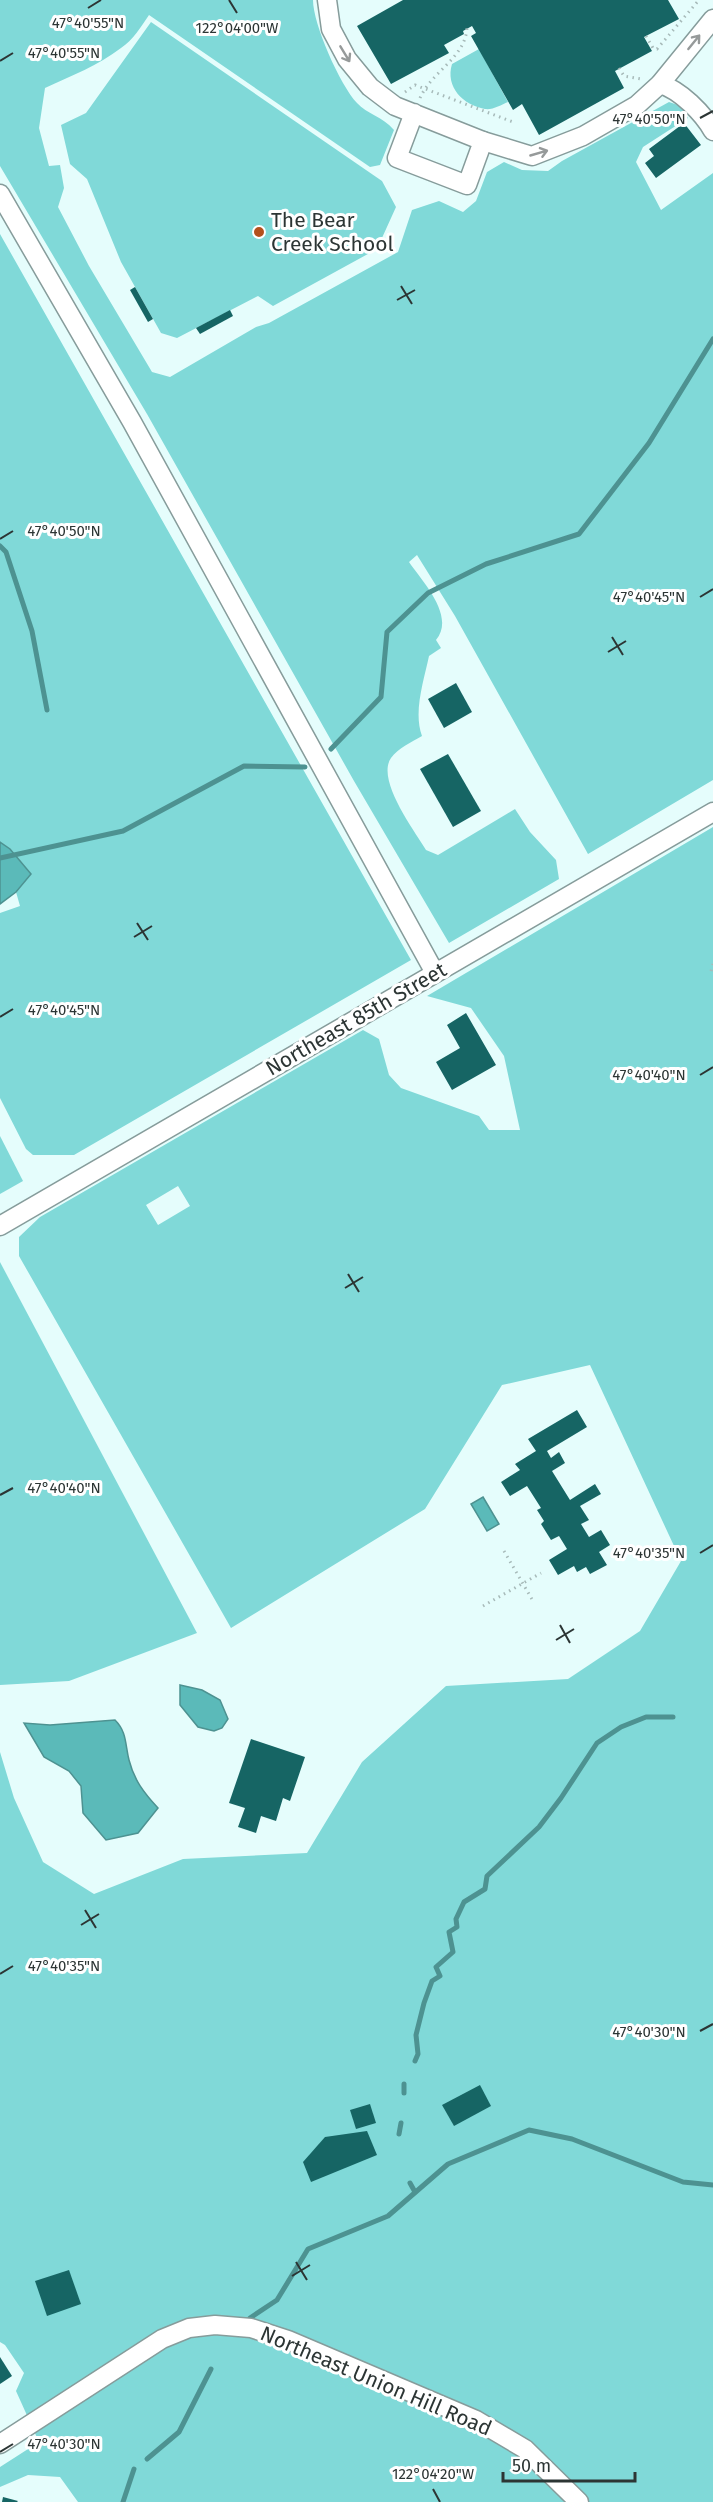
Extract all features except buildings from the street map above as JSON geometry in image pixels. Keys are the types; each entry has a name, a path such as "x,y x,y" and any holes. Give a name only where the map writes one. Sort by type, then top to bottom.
{"street":[{"path":"327,0 331,29 347,59 370,87 395,106 483,141 532,156 583,136 637,105 660,84 713,19"},
{"path":"660,84 671,88 682,97 708,121 713,131"},
{"path":"414,113 397,158 429,171 467,185 483,141"},
{"path":"0,194 132,422 435,973"},
{"name":"Northeast 85th Street","path":"0,1226 713,812"},
{"name":"Northeast Union Hill Road","path":"0,2444 162,2339 189,2328 214,2325 251,2328 288,2340 476,2420 525,2449 579,2502"}],"path":[{"path":"646,36 652,48 657,49 699,0"},
{"path":"414,113 424,89 459,51 466,38 467,28"},
{"path":"401,94 415,85 513,122"},
{"path":"711,971 713,964"},
{"path":"504,1551 533,1601"},
{"path":"483,1606 541,1573"}],"shaded area":[{"path":"0,0 313,0 322,38 343,83 361,107 385,121 394,130 380,165 370,167 149,15 125,45 104,60 45,88 39,128 49,166 60,165 64,188 58,207 89,266 152,372 170,377 256,327 269,323 398,252 412,210 439,201 463,212 476,201 487,172 504,162 522,170 548,171 669,102 681,106 688,118 643,147 636,162 661,210 713,173 713,780 588,854 455,616 417,555 409,562 429,589 440,610 441,631 436,640 441,648 429,656 422,686 419,717 422,736 397,751 391,758 388,779 392,792 426,850 438,855 515,809 530,832 556,860 559,879 449,943 354,781 147,414 0,166"},
{"path":"151,22 382,181 396,207 377,249 273,306 258,296 177,338 161,333 121,262 87,179 70,164 61,125 86,113"},
{"path":"479,49 508,102 491,109 477,107 463,99 451,80 452,64"},
{"path":"0,234 411,960 74,1155 33,1155 26,1149 0,1098 0,913 20,906 16,892 31,874 10,849 0,842"},
{"path":"713,827 713,2502 78,2502 60,2477 28,2475 0,2487 0,2467 39,2442 16,2391 24,2373 5,2345 0,2342 0,1752 14,1798 43,1862 94,1894 183,1859 307,1853 362,1762 446,1686 568,1679 640,1631 681,1561 590,1365 502,1385 425,1509 231,1628 19,1256 19,1237 40,1217 363,1030 379,1039 389,1075 401,1088 479,1116 489,1130 520,1130 504,1056 471,1008 427,996","holes":["178,1186 190,1206 158,1225 146,1205"]},
{"path":"0,842 10,849 31,874 16,892 0,904"},
{"path":"0,1136 23,1181 0,1194"},
{"path":"0,1262 197,1633 69,1681 0,1685"},
{"path":"483,1497 499,1524 487,1531 471,1504"},
{"path":"180,1685 202,1690 220,1700 228,1719 222,1728 214,1731 198,1727 180,1705"},
{"path":"115,1720 124,1734 129,1760 137,1780 158,1808 138,1833 106,1840 83,1813 81,1786 69,1771 44,1757 24,1723 50,1725"}],"waterway":[{"path":"331,749 381,697 387,632 428,593 486,564 579,534 649,443 713,339"},
{"path":"0,546 6,552 32,631 47,710"},
{"path":"0,858 123,831 244,766 305,767"},
{"path":"415,2061 418,2054 416,2035 424,2003 432,1981 440,1976 436,1967 453,1952 449,1932 457,1927 456,1919 464,1902 485,1889 487,1876 539,1827 597,1743 621,1727 646,1717 673,1717"},
{"path":"404,2084 404,2093"},
{"path":"399,2134 401,2123"},
{"path":"250,2318 277,2300 308,2249 388,2216 448,2164 529,2130 572,2139 683,2182 713,2185"},
{"path":"410,2183 415,2192"},
{"path":"147,2459 179,2432 211,2369"},
{"path":"123,2502 134,2469"}],"place":[{"name":"The Bear Creek School","path":"259,232"}]}
